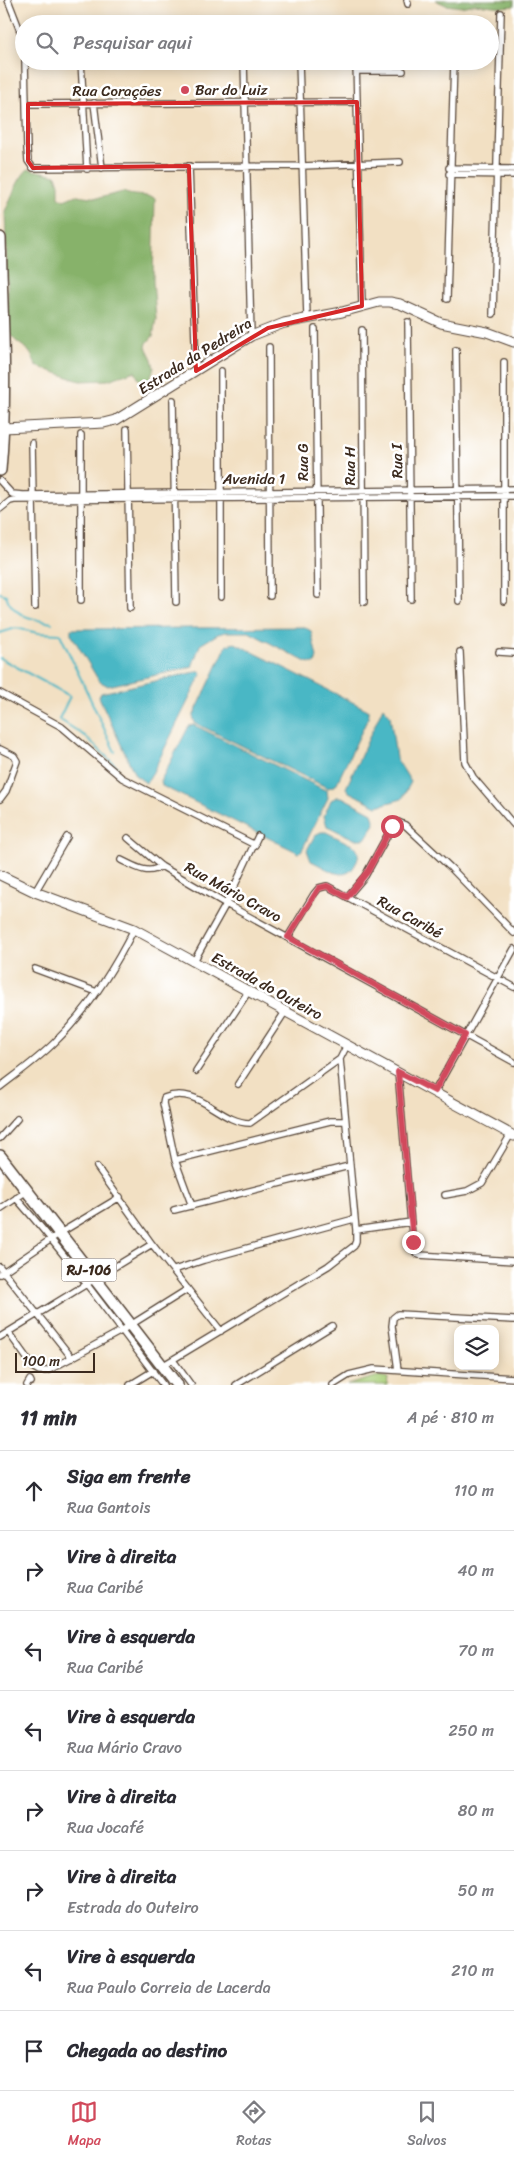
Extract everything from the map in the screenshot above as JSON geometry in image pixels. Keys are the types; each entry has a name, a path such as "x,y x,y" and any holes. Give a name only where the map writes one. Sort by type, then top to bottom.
{"highway":[{"path":"0,238 4,428 0,470"},
{"name":"RJ-106","path":"0,1156 27,1191 55,1235 91,1281 131,1324 157,1368 177,1385"}],"street":[{"path":"8,0 15,18"},
{"path":"493,314 501,12"},
{"path":"26,70 28,160 31,166 36,168 302,166 400,162"},
{"path":"80,70 87,169"},
{"path":"244,70 251,336"},
{"path":"299,70 307,318"},
{"path":"447,299 449,171 454,70"},
{"path":"362,306 356,71 403,72"},
{"name":"Rua Corações","path":"28,104 357,102"},
{"path":"94,103 102,168"},
{"path":"189,166 196,370"},
{"path":"497,172 514,169"},
{"path":"449,171 497,172 514,175"},
{"name":"Estrada da Pedreira","path":"4,428 104,423 116,420 251,336 268,328 379,302 400,304 441,323 487,332 514,342"},
{"name":"Rua I","path":"408,322 411,599"},
{"name":"Rua G","path":"315,329 318,595"},
{"name":"Rua H","path":"362,330 364,602"},
{"path":"269,347 270,596"},
{"path":"456,350 459,601"},
{"path":"504,362 504,601"},
{"path":"221,371 221,597"},
{"path":"173,400 176,602"},
{"path":"127,429 130,608"},
{"path":"81,435 81,600"},
{"path":"32,443 35,607"},
{"name":"Avenida 1","path":"0,481 12,494 33,497 363,494 410,497 514,489"},
{"name":"Avenida 1","path":"363,494 410,490 514,496"},
{"name":"Avenida 1","path":"0,509 10,501 33,497"},
{"path":"460,652 465,762 473,777 514,825"},
{"path":"499,652 514,653"},
{"path":"0,693 62,727 122,778 255,845"},
{"path":"0,749 14,756 17,761 6,790 0,800"},
{"path":"347,897 365,876 392,826 398,822 405,825 451,868 514,933"},
{"path":"194,961 226,904 258,836"},
{"path":"35,892 67,837"},
{"name":"Rua Mário Cravo","path":"128,838 161,866 226,904 514,1062"},
{"path":"121,860 146,870 155,870 161,866"},
{"name":"Estrada do Outeiro","path":"0,876 35,892 134,929 513,1135"},
{"name":"Rua Caribé","path":"288,937 319,888 327,886 514,987"},
{"path":"0,1087 54,1044 97,992 121,955 134,929"},
{"path":"435,1091 514,948"},
{"path":"35,969 97,992"},
{"path":"196,1071 248,992"},
{"path":"238,1084 286,1012"},
{"path":"192,1206 176,1160 164,1112 164,1098 184,1094 240,1122 250,1124 340,1059 347,1045"},
{"path":"130,1385 328,1266 351,1249 356,1241 356,1230 340,1059"},
{"path":"398,1072 413,1247 416,1253 419,1255 514,1260"},
{"path":"0,1138 17,1119"},
{"path":"176,1160 330,1121 345,1121"},
{"path":"445,1195 467,1191 482,1183 513,1135"},
{"path":"174,1210 349,1166"},
{"path":"97,1167 152,1244 221,1331"},
{"path":"0,1209 27,1191"},
{"path":"72,1358 1,1271 55,1235 120,1197"},
{"path":"16,1198 55,1235"},
{"path":"174,1270 354,1219"},
{"path":"356,1230 411,1222"},
{"path":"0,1337 152,1244"},
{"path":"91,1281 121,1331 157,1368 164,1385"},
{"path":"8,1332 34,1368 39,1371 51,1369 121,1331 188,1289"},
{"path":"398,1370 392,1326 394,1316 402,1313 514,1320"},
{"path":"236,1385 332,1326"},
{"path":"173,1360 192,1385"},
{"path":"333,1385 358,1372 374,1369 514,1378"}],"highlighted area":[{"path":"357,102 362,306 268,328 196,371 189,166 33,168 28,161 28,104"}],"green space":[{"path":"435,0 514,0 514,6 502,7 475,4 461,7 446,5"},
{"path":"28,169 56,175 59,184 59,197 64,200 76,195 99,198 123,192 155,198 153,281 156,319 153,336 146,347 154,368 149,381 144,384 138,378 135,371 108,380 80,381 36,366 27,349 9,333 5,211 17,184"},
{"path":"379,1376 388,1378 387,1385 347,1385"}],"water":[{"path":"304,627 311,631 317,657 315,664 306,662 249,632 226,632 218,634 200,645 192,667 108,686 99,681 71,634 71,629"},
{"path":"235,643 368,710 368,718 336,785 328,788 195,723 193,717 227,645"},
{"path":"200,671 202,673 146,783 135,775 99,697 101,693"},
{"path":"383,707 390,715 396,758 411,782 402,799 377,806 349,792 346,788"},
{"path":"194,725 327,791 328,798 299,853 162,786 161,780 189,726"},
{"path":"342,797 372,813 375,824 365,839 354,839 327,826 324,816 331,800"},
{"path":"326,832 356,847 358,857 352,870 342,874 336,873 311,861 307,850 315,835"}],"waterway":[{"path":"0,593 6,595 13,608 18,612 30,618 52,623"},
{"path":"0,633 16,628 38,633 60,634 115,752"},
{"path":"0,658 70,696 59,719 85,736 117,767"}],"place":[{"name":"Bar do Luiz","path":"185,90"}],"route":[{"path":"392,826 365,876 347,897 334,888 327,886 319,888 288,937 465,1035 435,1091 398,1072 413,1242"}]}
